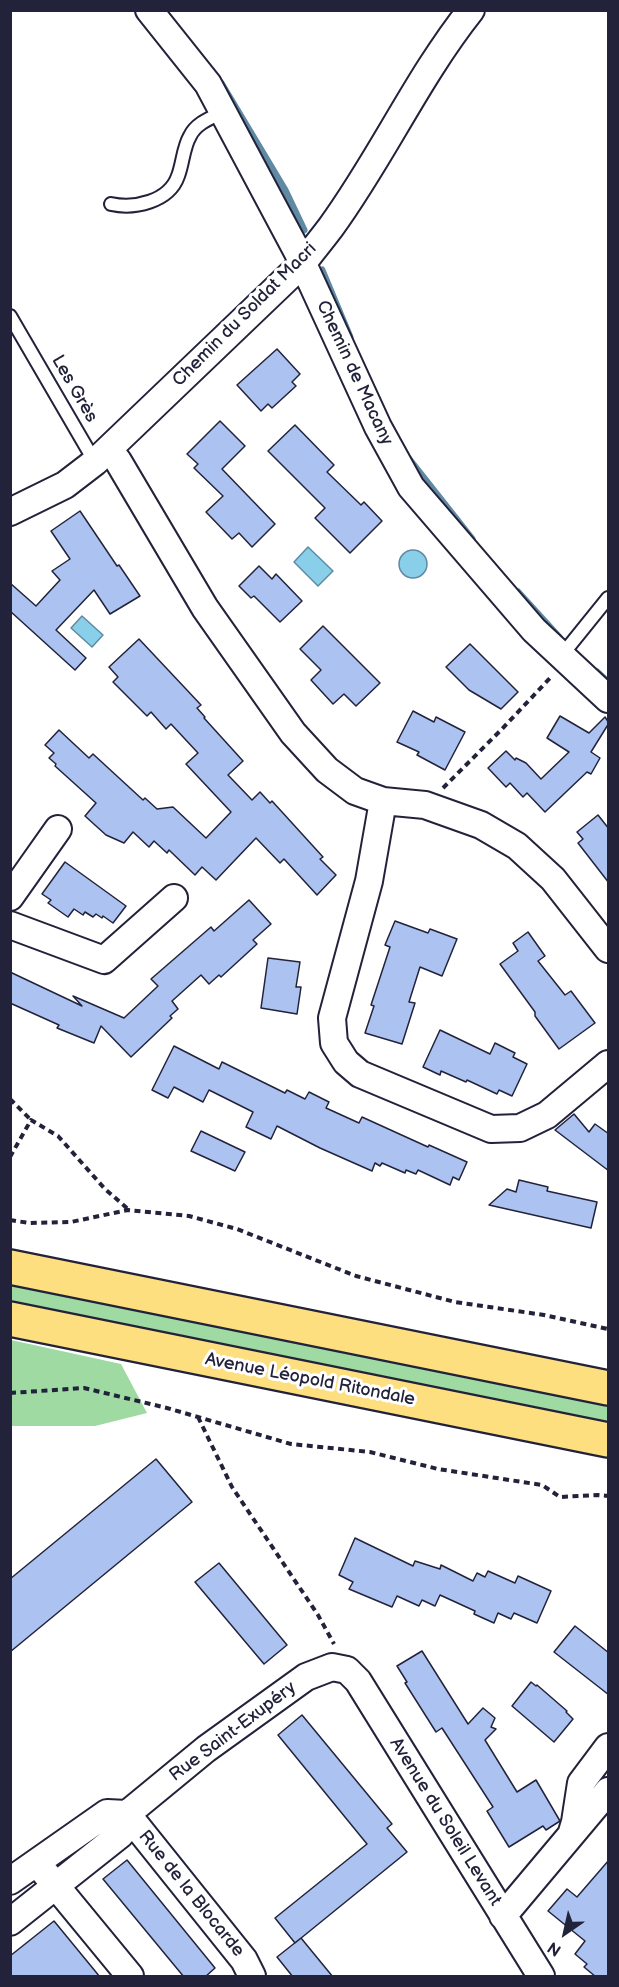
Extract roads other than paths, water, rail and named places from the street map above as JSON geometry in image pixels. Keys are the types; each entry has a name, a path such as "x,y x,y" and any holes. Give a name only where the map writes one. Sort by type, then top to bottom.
{"highway":[{"path":"10,1267 609,1388"},
{"name":"Avenue Léopold Ritondale","path":"10,1319 609,1440"}],"street":[{"name":"Chemin de Macany","path":"150,10 208,84 303,263 378,427 411,486 534,630 609,699"},
{"name":"Chemin du Soldat Macri","path":"10,512 65,485 102,455 303,263 332,226 416,89 471,10"},
{"path":"102,455 118,461 205,608 293,733 327,770 355,791 384,801 425,805 481,825 517,846 553,879 609,949"},
{"path":"384,801 369,881 332,1018 334,1043 346,1062 360,1074 491,1129 520,1128 547,1115 609,1064"},
{"path":"10,897 57,829"},
{"path":"10,925 104,960 174,898"},
{"name":"Rue Saint-Exupéry","path":"10,1922 121,1834 127,1814 207,1749 306,1677 332,1667 347,1670"},
{"name":"Avenue du Soleil Levant","path":"347,1670 358,1681 541,1977"},
{"path":"571,1836 580,1782 609,1747"},
{"path":"503,1916 609,1791"},
{"path":"10,1881 106,1813 127,1814"},
{"name":"Rue de la Blocarde","path":"127,1814 244,1960 252,1977"},
{"path":"37,1863 130,1977"}],"lane":[{"path":"111,204 123,206 150,202 165,193 178,178 190,134 202,122 223,112"},
{"name":"Les Grès","path":"10,316 16,337 102,455"},
{"path":"564,658 609,598"}],"water":[{"path":"308,547 333,571 318,586 294,562"},
{"path":"413,550 423,554 427,564 423,574 413,578 403,574 399,564 403,554"},
{"path":"82,616 103,635 92,647 71,628"}],"waterway":[{"path":"221,83 285,190 304,230"},
{"path":"322,270 350,337"},
{"path":"408,458 472,539"},
{"path":"518,592 559,637"},
{"path":"597,672 608,682"}]}
